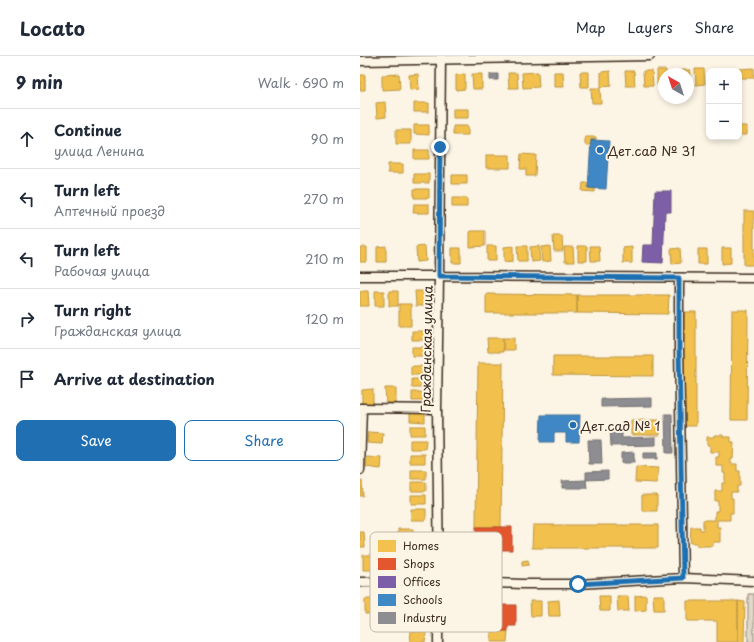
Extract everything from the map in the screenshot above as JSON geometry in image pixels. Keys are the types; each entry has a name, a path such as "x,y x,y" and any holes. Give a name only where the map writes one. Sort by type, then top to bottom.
{"street":[{"path":"360,61 441,58 650,56"},
{"name":"Гражданская улица","path":"438,532 437,409 441,58"},
{"path":"360,276 754,278"},
{"path":"679,278 683,578"},
{"path":"360,470 361,408 437,409"},
{"path":"502,583 578,584 683,578 754,581"},
{"path":"360,582 370,582"},
{"name":"Гражданская улица","path":"438,632 438,642"}],"shaded area":[{"path":"748,594 754,594 754,642 748,642"}],"building: Homes":[{"path":"754,68 754,78 742,78 742,69"},
{"path":"695,69 704,69 705,84 696,85"},
{"path":"657,70 658,70 658,85"},
{"path":"610,71 611,86 601,87 601,72"},
{"path":"625,71 634,71 635,86 626,86"},
{"path":"643,71 652,71 653,86 644,86"},
{"path":"538,72 539,87 523,88 522,73"},
{"path":"554,72 563,72 564,87 554,87"},
{"path":"580,72 589,72 589,87 581,87"},
{"path":"508,73 517,73 518,88 509,88"},
{"path":"399,74 400,89 382,90 382,75"},
{"path":"418,74 419,89 410,90 409,75"},
{"path":"465,74 465,89 456,90 456,75"},
{"path":"472,74 482,74 482,89 473,89"},
{"path":"360,75 365,75 365,90 360,90"},
{"path":"591,88 600,88 601,103 592,103"},
{"path":"385,102 386,117 377,118 376,103"},
{"path":"414,103 429,103 429,112 414,112"},
{"path":"453,109 468,109 468,118 453,118"},
{"path":"414,125 429,125 429,135 414,134"},
{"path":"453,126 468,126 468,135 453,135"},
{"path":"742,126 747,126 747,135 742,135"},
{"path":"396,130 411,130 411,144 396,144"},
{"path":"585,137 596,137 596,140 591,140 591,145 585,145"},
{"path":"414,150 429,150 429,159 414,159"},
{"path":"521,154 536,155 535,176 526,176 526,169 520,169"},
{"path":"486,155 510,155 510,168 486,168"},
{"path":"388,164 403,164 403,173 388,173"},
{"path":"414,174 429,174 429,183 414,183"},
{"path":"452,175 467,175 467,184 452,184"},
{"path":"583,183 589,183 588,188 595,189 595,192 582,191"},
{"path":"414,189 429,189 429,198 414,198"},
{"path":"452,198 467,198 467,207 452,207"},
{"path":"414,204 429,204 429,213 413,213"},
{"path":"744,211 754,211 754,265 744,265"},
{"path":"470,231 485,231 485,246 470,247"},
{"path":"553,236 562,236 563,251 554,251"},
{"path":"386,246 386,262 377,262 377,247"},
{"path":"425,246 426,261 417,262 416,247"},
{"path":"487,246 496,246 496,261 487,261"},
{"path":"513,246 513,261 504,262 504,247"},
{"path":"517,246 527,246 527,261 518,261"},
{"path":"539,246 540,261 531,262 530,247"},
{"path":"550,246 551,261 542,262 541,247"},
{"path":"578,246 587,246 587,261 578,261"},
{"path":"590,246 599,246 600,261 591,261"},
{"path":"360,247 367,247 367,262 360,262"},
{"path":"564,247 573,247 574,262 565,262"},
{"path":"632,247 632,263 623,263 623,248"},
{"path":"452,248 461,248 461,263 452,263"},
{"path":"680,248 681,263 672,264 671,249"},
{"path":"722,248 731,248 731,263 722,264"},
{"path":"698,249 707,249 707,264 698,264"},
{"path":"360,291 368,291 369,306 360,306"},
{"path":"375,291 384,291 384,306 375,306"},
{"path":"389,291 398,291 398,306 389,306"},
{"path":"415,291 425,291 425,306 416,306"},
{"path":"486,294 577,295 577,313 486,313"},
{"path":"577,295 669,295 668,314 577,313"},
{"path":"399,304 411,304 411,326 399,326"},
{"path":"732,310 748,310 747,420 731,420"},
{"path":"681,312 696,312 696,426 681,426"},
{"path":"412,331 427,331 427,340 412,340"},
{"path":"487,338 503,338 503,352 488,352"},
{"path":"503,338 514,338 514,350 503,350"},
{"path":"412,347 427,347 427,356 412,356"},
{"path":"553,356 653,356 653,376 553,375"},
{"path":"478,363 503,363 501,527 476,527"},
{"path":"411,366 427,366 426,375 411,375"},
{"path":"412,379 427,379 427,388 412,388"},
{"path":"385,388 396,388 396,403 386,403"},
{"path":"373,389 373,405 362,405 362,390"},
{"path":"412,392 427,392 427,401 412,401"},
{"path":"410,412 425,413 425,422 410,421"},
{"path":"631,420 660,420 660,435 631,435"},
{"path":"410,426 425,426 425,435 410,435"},
{"path":"368,432 383,433 382,444 367,443"},
{"path":"714,435 731,437 731,442 734,442 733,459 731,459 731,464 737,464 737,471 740,471 740,486 737,486 737,492 731,492 731,498 733,498 733,513 730,513 730,520 717,520 717,527 720,527 720,542 713,542 713,546 697,546 697,543 690,543 691,527 700,527 700,530 703,530 703,520 715,520 715,511 718,511 718,501 715,501 715,491 722,491 722,483 725,483 723,466 716,466 716,457 719,457 719,452 710,452 710,445 707,445 707,437 714,437"},
{"path":"410,440 426,440 425,449 410,449"},
{"path":"410,454 425,454 425,463 410,463"},
{"path":"367,457 382,458 381,469 366,467"},
{"path":"636,467 658,468 657,483 635,482"},
{"path":"411,470 426,470 426,479 411,479"},
{"path":"360,481 362,481 363,496 360,496"},
{"path":"411,482 426,482 426,491 411,491"},
{"path":"411,495 426,495 426,504 411,504"},
{"path":"642,495 657,495 657,511 642,511"},
{"path":"411,509 426,509 426,520 411,520"},
{"path":"533,525 658,525 658,548 532,548"},
{"path":"398,529 413,529 413,532 398,532"},
{"path":"360,532 364,532 365,547 360,547"},
{"path":"363,555 370,555 370,570 363,570"},
{"path":"528,560 529,565 522,566 522,561"},
{"path":"646,595 646,610 635,611 635,596"},
{"path":"653,595 664,595 664,610 654,610"},
{"path":"599,596 610,596 610,611 600,611"},
{"path":"617,596 628,596 629,611 618,611"},
{"path":"365,599 370,599 370,614 365,614"},
{"path":"559,600 560,616 549,616 548,601"},
{"path":"530,601 541,601 541,616 531,616"},
{"path":"687,601 738,601 738,642 717,642 717,621 687,621"},
{"path":"738,601 745,602 744,642 738,642"},
{"path":"508,631 507,642 491,642 491,632"},
{"path":"411,632 426,632 425,642 410,642"}],"building: Shops":[{"path":"476,527 512,527 512,550 502,550 502,532 476,532"},
{"path":"502,605 516,605 516,626 508,626 508,631 502,631"}],"building: Offices":[{"path":"655,191 671,191 671,212 665,212 663,263 642,262 643,245 653,245"}],"building: Schools":[{"path":"591,140 609,141 606,189 588,188"},
{"path":"541,415 580,415 579,442 566,442 566,433 554,433 554,442 540,442"}],"building: Industry":[{"path":"490,74 498,74 498,80 490,80"},
{"path":"652,398 652,406 601,407 601,399"},
{"path":"665,414 672,414 673,453 666,453"},
{"path":"610,429 622,429 622,438 656,437 656,445 611,446"},
{"path":"588,440 601,440 602,464 589,464"},
{"path":"634,452 634,463 621,463 621,453"},
{"path":"643,453 657,453 657,459 643,459"},
{"path":"608,471 608,479 586,480 586,472"},
{"path":"586,480 587,488 562,488 562,481"}],"place":[{"name":"Дет.сад № 31","path":"600,150"},
{"name":"Дет.сад № 1","path":"573,425"}],"route":[{"path":"440,147 439,276 679,278 683,578 578,584"}]}
